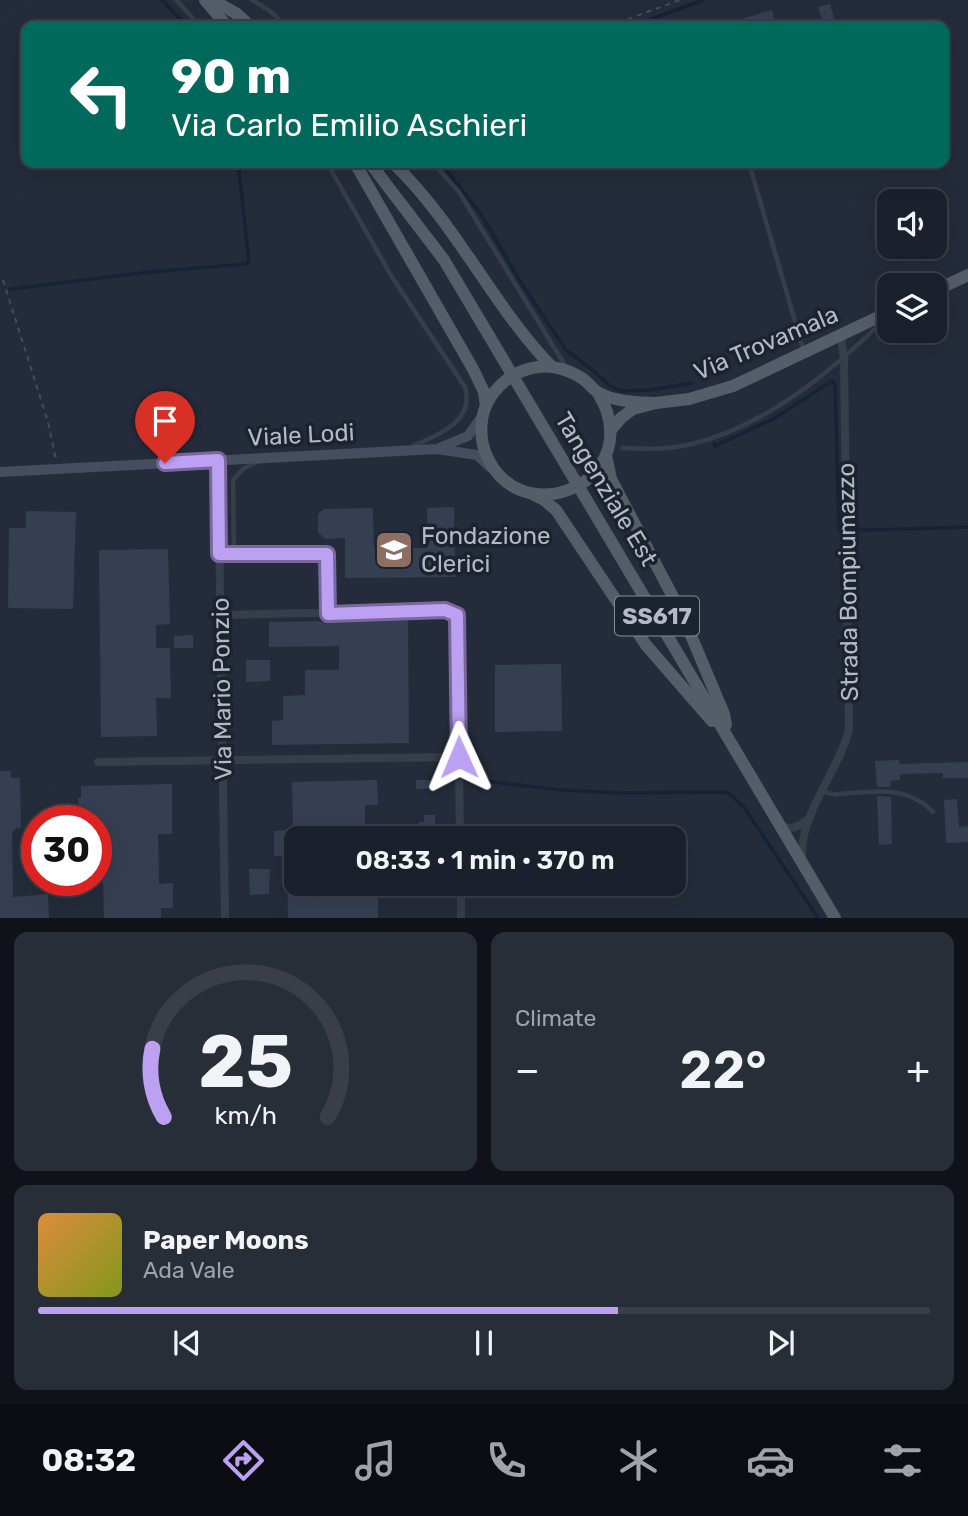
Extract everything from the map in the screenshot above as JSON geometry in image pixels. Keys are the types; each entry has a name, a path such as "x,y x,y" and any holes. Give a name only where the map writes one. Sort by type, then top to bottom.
{"main road":[{"path":"209,0 224,21"},
{"path":"209,0 232,21"},
{"path":"209,0 237,14 245,21"},
{"path":"358,168 484,392 481,431 483,448 489,463 499,476 514,487 544,500 556,510 646,645 727,736"},
{"name":"Tangenziale Est","path":"374,168 444,260 835,918"},
{"path":"398,168 419,187 530,344 552,367"},
{"path":"947,285 968,275"},
{"name":"Via Trovamala","path":"598,393 624,401 689,399 733,386 877,319"},
{"path":"484,412 502,384 513,376 539,367 568,370 584,379 598,393 607,411 610,431 606,455 611,479 682,614 724,714 727,736"},
{"name":"Via Trovamala","path":"610,431 621,418 633,410 656,402"},
{"path":"531,494 561,494 575,488 588,480 606,455"}],"street":[{"name":"Strada Bompiumazzo","path":"802,861 801,850 808,819 843,751 850,721 844,359 841,336"},
{"name":"Viale Lodi","path":"437,449 468,436 484,412"},
{"name":"Viale Lodi","path":"0,472 437,449 477,455 499,476"},
{"name":"Via Mario Ponzio","path":"218,460 225,918"},
{"path":"222,615 445,610 457,615 460,826"},
{"path":"98,762 459,757"},
{"path":"780,826 792,829 800,827 808,819"},
{"path":"461,896 461,918"}],"lane":[{"path":"176,0 195,21"},
{"path":"252,0 281,21"},
{"path":"330,168 392,277 465,387 469,400 466,411 457,422 403,451"},
{"path":"437,168 459,192 568,370"},
{"path":"750,168 804,354"},
{"path":"622,448 658,449 692,444 737,428 782,402 844,359 877,325"},
{"path":"469,400 484,412"},
{"path":"234,554 233,480 243,469 265,458"},
{"path":"219,554 327,554 328,614"},
{"path":"823,791 834,795 895,791 916,798 933,812"}],"path":[{"path":"623,21 680,0"},
{"path":"3,280 48,422 58,468"}],"building":[{"path":"830,4 835,21 822,21 818,7"},
{"path":"772,10 775,21 738,21"},
{"path":"454,507 455,577 345,578 345,538 325,539 318,532 318,514 324,509 373,508 374,548 427,548 427,508"},
{"path":"26,511 76,512 73,609 8,608 9,528 26,528"},
{"path":"168,549 170,624 156,625 156,648 170,648 171,698 156,698 157,736 101,737 99,550"},
{"path":"408,620 409,743 272,745 272,721 283,720 283,696 305,695 305,670 339,670 339,646 269,647 269,622"},
{"path":"193,635 193,648 174,648 174,636"},
{"path":"246,660 270,660 270,681 246,682"},
{"path":"561,664 562,731 495,732 495,665"},
{"path":"899,760 899,764 968,762 968,778 943,778 943,773 900,774 900,780 891,781 890,787 877,787 875,761"},
{"path":"0,771 11,771 11,778 20,778 21,828 16,828 12,833 13,897 48,896 49,918 0,918"},
{"path":"377,780 378,805 365,805 365,826 293,826 292,782"},
{"path":"416,780 436,780 437,788 416,789"},
{"path":"172,784 172,834 158,834 159,884 173,883 173,908 161,908 161,918 104,918 103,896 112,896 112,805 78,805 81,786"},
{"path":"877,796 891,797 892,844 879,845"},
{"path":"957,799 959,827 968,826 968,842 946,843 944,800"},
{"path":"424,815 435,815 435,826 419,826 419,822 424,822"},
{"path":"284,830 284,856 274,856 274,831"},
{"path":"249,869 270,869 269,894 250,895"},
{"path":"288,896 378,896 378,918 288,918"}],"waterway":[{"path":"162,0 181,21"},
{"path":"646,21 703,0"},
{"path":"10,289 150,272 246,264 249,261 239,168"},
{"path":"445,168 482,216 523,286 566,350 620,391 650,390 692,383"},
{"path":"714,444 715,446 775,418 832,381 835,385 839,529"},
{"path":"853,529 968,527"},
{"path":"469,779 561,790 618,793 727,792 743,806 818,918"}],"place":[{"name":"Fondazione Clerici","path":"394,550"}],"route":[{"path":"165,463 218,460 219,554 327,554 328,614 445,610 457,615 459,757"}]}
